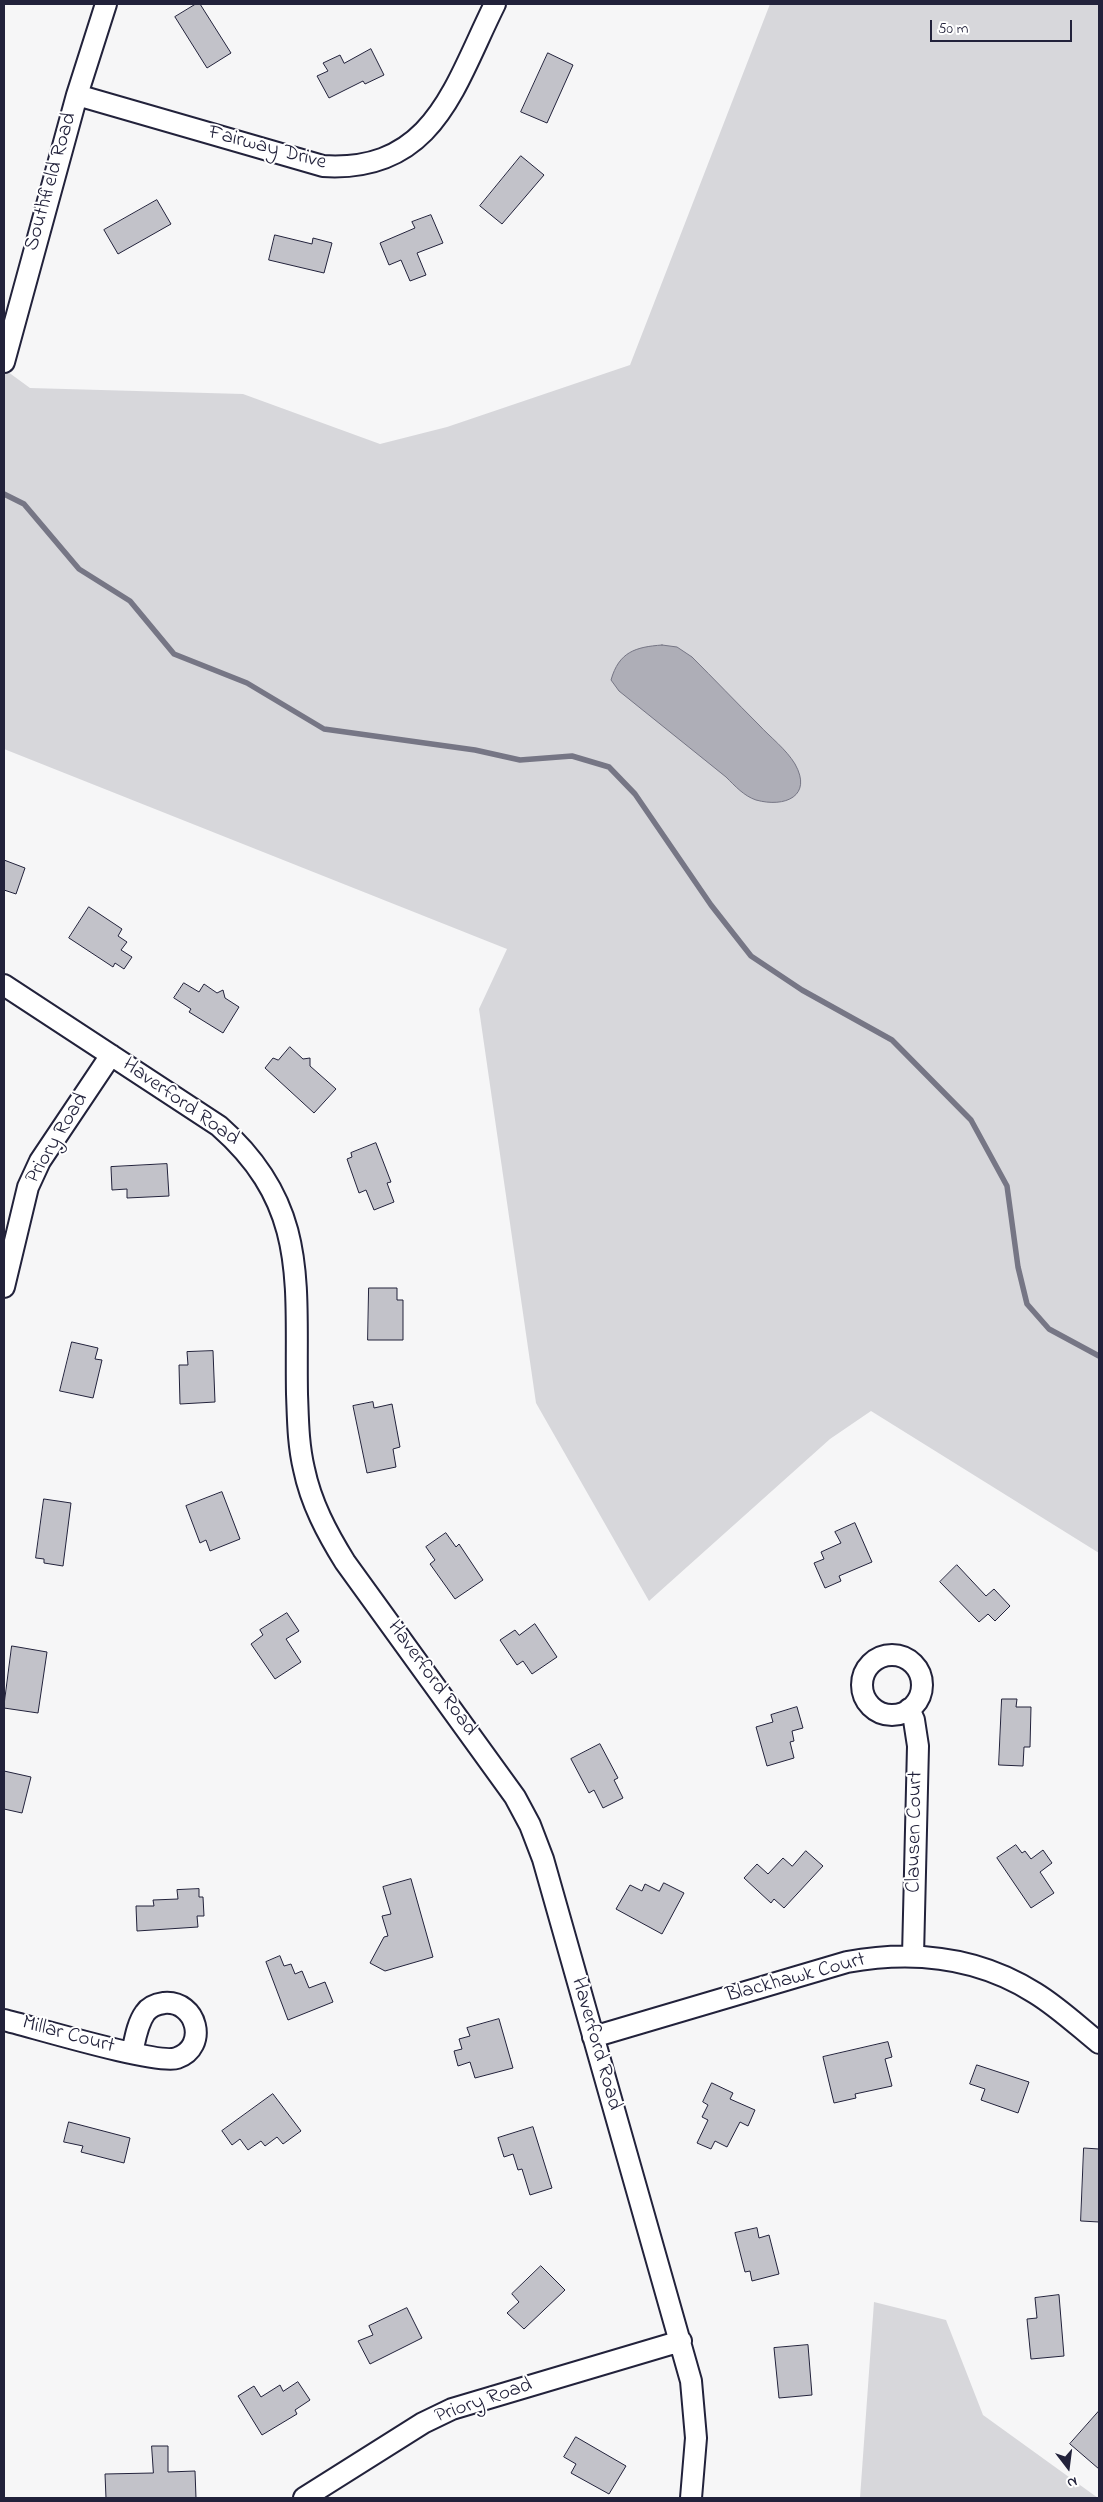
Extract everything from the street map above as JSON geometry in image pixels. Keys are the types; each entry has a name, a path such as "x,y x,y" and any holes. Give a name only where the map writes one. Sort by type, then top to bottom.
{"street":[{"name":"Southfield Road","path":"4,362 76,95 106,4"},
{"name":"Fairway Drive","path":"76,95 323,166 348,168 370,164 392,156 413,144 431,127 444,107 495,4"},
{"name":"Haverford Road","path":"4,985 219,1126 247,1152 262,1171 277,1198 288,1226 294,1258 298,1432 304,1469 313,1500 326,1530 345,1562 515,1797 530,1825 542,1859 681,2341 691,2382 696,2417 691,2498"},
{"name":"Priory Road","path":"4,1287 28,1187 40,1161 111,1055"},
{"name":"Clausen Court","path":"910,1709 914,1720 918,1746 913,1956"},
{"name":"Blackhawk Court","path":"593,2037 847,1962 878,1956 913,1956 952,1960 1008,1978 1036,1994 1099,2043"},
{"name":"Millar Court","path":"4,2020 132,2053"},
{"name":"Priory Road","path":"304,2498 423,2423 452,2409 681,2341"}],"shaded area":[{"path":"770,4 1099,4 1099,1553 871,1411 830,1439 649,1601 536,1403 479,1009 507,949 4,749 4,369 30,388 243,394 380,444 447,427 630,365"},
{"path":"662,645 677,647 692,657 787,753 800,775 801,784 798,792 793,797 786,801 767,802 748,796 619,691 611,680 614,671 624,657 644,647"},
{"path":"874,2302 946,2320 983,2415 1098,2498 860,2498"}],"building":[{"path":"196,4 200,4 231,53 207,68 175,17"},
{"path":"371,49 384,75 365,84 363,81 329,98 317,76 328,71 323,63 340,55 344,63"},
{"path":"548,53 573,65 547,123 521,112"},
{"path":"521,156 544,175 502,224 480,206"},
{"path":"157,200 171,224 118,254 104,230"},
{"path":"431,215 443,243 417,253 426,275 410,281 401,260 389,265 380,243 415,228 412,222"},
{"path":"275,235 312,244 313,238 332,243 324,273 269,260"},
{"path":"4,860 25,868 16,894 4,890"},
{"path":"89,907 122,929 118,936 127,942 121,950 132,957 124,969 115,963 113,967 69,938"},
{"path":"184,983 199,992 204,984 217,993 223,990 225,998 239,1007 223,1033 189,1012 191,1009 174,998"},
{"path":"290,1047 303,1059 310,1058 310,1066 336,1089 314,1113 265,1068 273,1058 278,1060"},
{"path":"376,1143 391,1182 387,1183 394,1202 374,1210 366,1190 359,1193 347,1159 352,1157 351,1153"},
{"path":"167,1164 169,1196 127,1198 127,1189 112,1190 111,1167"},
{"path":"369,1288 397,1288 397,1300 403,1300 403,1340 368,1340"},
{"path":"72,1342 98,1348 95,1359 102,1360 93,1398 60,1391"},
{"path":"213,1351 215,1402 180,1404 179,1365 188,1365 187,1352"},
{"path":"373,1402 374,1408 392,1404 400,1447 393,1449 396,1467 367,1473 353,1406"},
{"path":"222,1492 240,1539 210,1551 206,1540 200,1543 186,1506"},
{"path":"44,1499 71,1503 63,1566 44,1563 44,1559 36,1558"},
{"path":"855,1523 872,1562 839,1576 841,1581 825,1588 814,1563 824,1559 821,1552 841,1543 835,1532"},
{"path":"446,1533 456,1547 459,1544 483,1580 455,1599 430,1564 435,1560 426,1547"},
{"path":"957,1565 986,1596 994,1589 1010,1606 995,1621 988,1614 979,1622 940,1582"},
{"path":"287,1613 299,1631 286,1639 301,1662 275,1679 251,1644 263,1635 260,1630"},
{"path":"535,1624 557,1657 532,1674 523,1661 517,1665 500,1640 515,1630 519,1635"},
{"path":"12,1646 47,1652 38,1713 4,1708"},
{"path":"1002,1699 1017,1699 1016,1707 1031,1707 1030,1747 1024,1747 1023,1766 999,1765"},
{"path":"797,1707 803,1728 792,1731 794,1741 790,1742 794,1758 767,1766 756,1727 773,1722 771,1715"},
{"path":"600,1744 618,1778 614,1780 623,1798 603,1808 594,1790 589,1793 571,1759"},
{"path":"4,1771 31,1777 22,1813 4,1809"},
{"path":"1016,1845 1022,1853 1025,1851 1031,1859 1043,1850 1052,1863 1040,1872 1054,1893 1031,1908 997,1858"},
{"path":"806,1851 823,1866 784,1908 774,1899 771,1903 744,1878 757,1864 768,1874 783,1858 792,1866"},
{"path":"411,1879 433,1957 385,1971 370,1963 384,1937 388,1936 382,1916 391,1914 383,1887"},
{"path":"664,1883 684,1893 662,1934 616,1909 630,1885 642,1891 645,1884 659,1891"},
{"path":"199,1889 199,1897 203,1897 204,1916 197,1916 198,1927 137,1931 136,1906 154,1906 153,1900 178,1899 177,1890"},
{"path":"280,1956 284,1966 291,1964 295,1974 302,1971 309,1988 325,1982 333,2002 288,2020 266,1962"},
{"path":"499,2019 513,2068 475,2078 470,2062 458,2066 454,2051 462,2049 459,2039 470,2036 467,2028"},
{"path":"888,2042 892,2057 885,2059 892,2086 855,2094 856,2098 834,2103 823,2057"},
{"path":"977,2065 1029,2082 1018,2113 981,2100 985,2089 970,2084"},
{"path":"712,2083 733,2093 730,2099 755,2110 748,2126 740,2122 727,2147 715,2141 711,2149 697,2143 708,2120 702,2117 708,2105 703,2102"},
{"path":"273,2094 301,2131 283,2144 277,2137 265,2146 261,2141 248,2150 240,2139 232,2145 222,2131"},
{"path":"69,2122 130,2138 124,2163 81,2152 83,2146 64,2142"},
{"path":"533,2127 552,2188 530,2195 522,2169 518,2170 513,2154 504,2157 498,2138"},
{"path":"1084,2148 1099,2149 1099,2222 1081,2221"},
{"path":"757,2228 759,2238 769,2235 779,2274 752,2281 750,2271 745,2272 735,2233"},
{"path":"541,2266 565,2290 524,2329 507,2313 519,2302 512,2294"},
{"path":"1059,2295 1064,2356 1031,2359 1027,2319 1037,2318 1035,2298"},
{"path":"407,2308 422,2338 370,2364 358,2341 373,2335 369,2326"},
{"path":"808,2345 812,2395 779,2398 774,2348"},
{"path":"298,2382 310,2400 295,2410 297,2414 262,2435 238,2396 254,2386 261,2397 280,2385 283,2391"},
{"path":"1099,2411 1099,2469 1070,2444"},
{"path":"576,2437 626,2466 609,2494 571,2473 576,2464 564,2457"},
{"path":"152,2446 168,2446 168,2472 195,2471 196,2498 106,2498 105,2474 153,2473"}],"waterway":[{"path":"4,494 24,504 79,569 130,601 174,654 247,683 324,729 475,750 520,760 572,756 609,767 635,794 711,905 751,956 802,990 892,1040 971,1120 1007,1186 1018,1267 1027,1304 1049,1329 1099,1356"}]}
